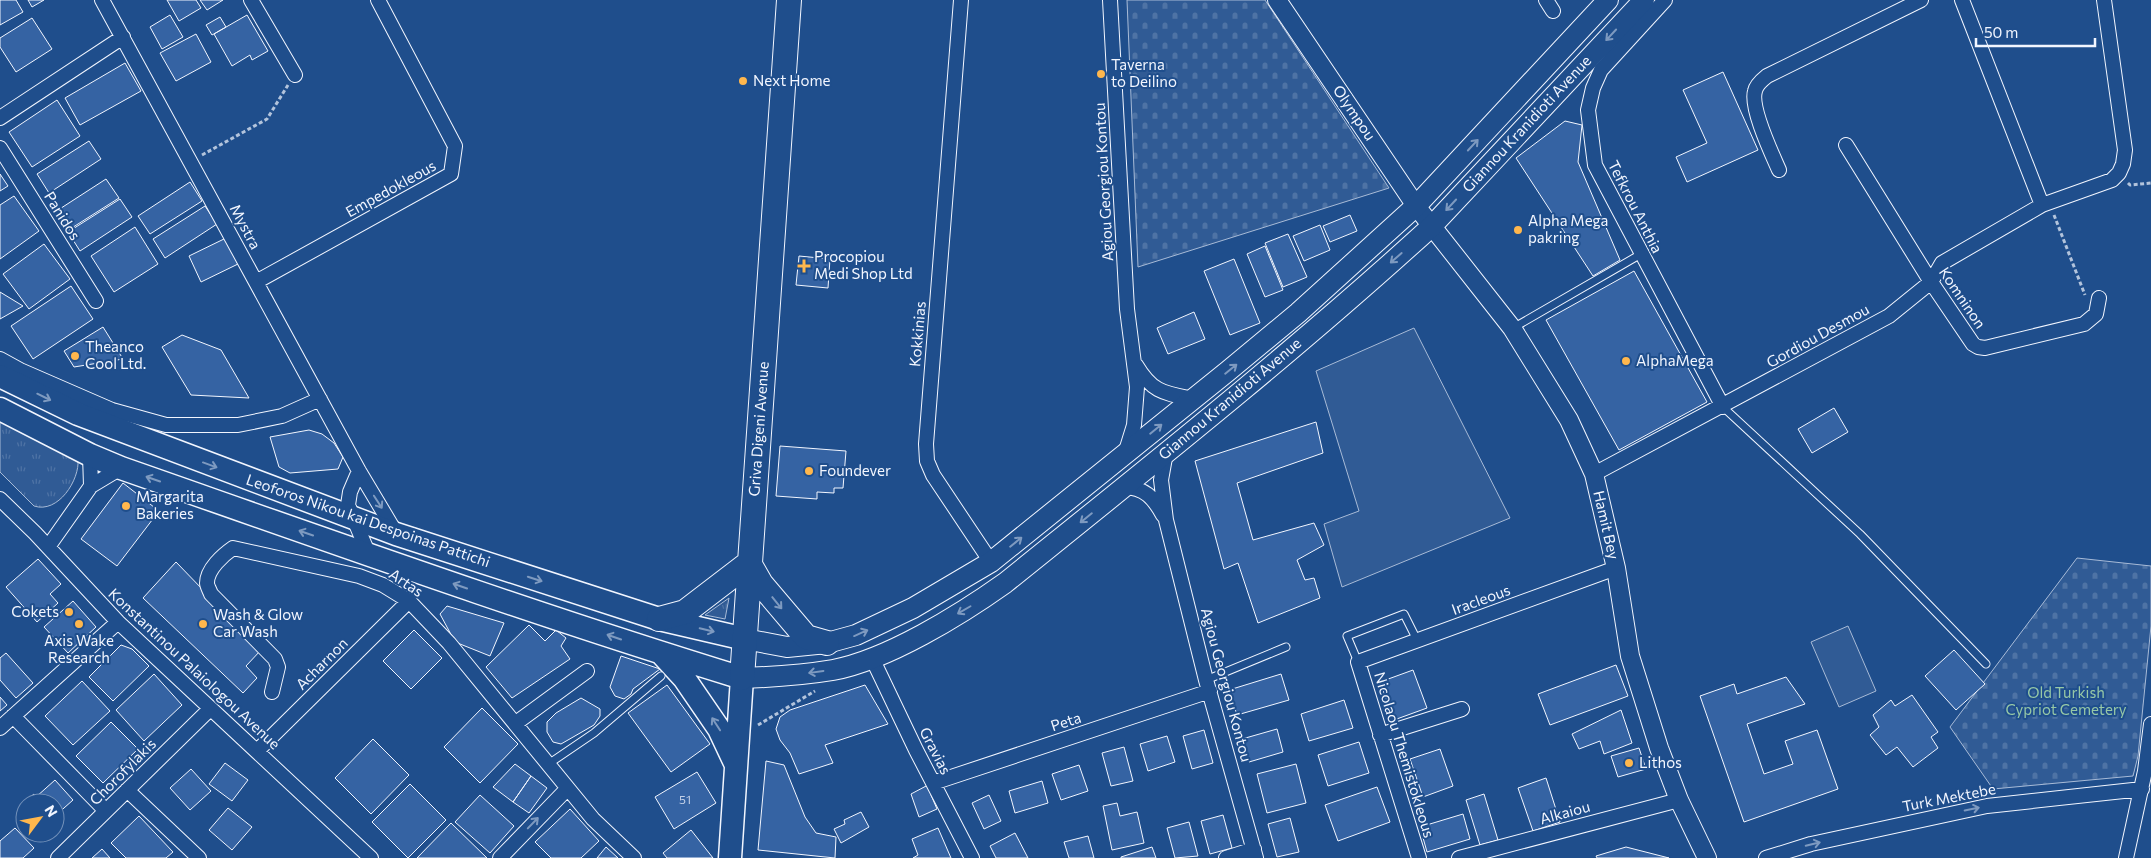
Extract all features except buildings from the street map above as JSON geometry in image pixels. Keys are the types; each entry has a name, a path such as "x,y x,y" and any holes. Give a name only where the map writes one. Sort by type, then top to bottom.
{"highway":[{"name":"Griva Digeni Avenue","path":"742,678 789,0"},
{"path":"659,619 685,612 749,563 761,584 806,637 827,644"}],"main road":[{"name":"Giannou Kranidioti Avenue","path":"745,639 786,647 827,644 856,636 913,608 991,562 1298,313 1416,206 1608,0"},
{"name":"Giannou Kranidioti Avenue","path":"742,678 834,670 872,658 927,631 981,600 1005,583 1314,330 1432,226 1644,0"},
{"name":"Leoforos Nikou kai Despoinas Pattichi","path":"0,376 78,414 396,534 659,619 745,639"},
{"name":"Leoforos Nikou kai Despoinas Pattichi","path":"0,409 90,455 121,468 369,555 660,653 742,678"},
{"path":"660,653 684,678 719,729 737,768"},
{"name":"Griva Digeni Avenue","path":"730,858 742,678"}],"street":[{"name":"Mystra","path":"102,0 359,470 396,534"},
{"path":"251,0 295,75"},
{"name":"Empedokleous","path":"256,282 451,174 455,146 378,0"},
{"name":"Kokkinias","path":"961,0 926,444 927,461 933,475 991,562"},
{"name":"Agiou Georgiou Kontou","path":"1110,0 1127,308 1134,362 1136,406 1134,425 1125,454"},
{"name":"Olympou","path":"1277,0 1416,206 1432,226"},
{"name":"Tefkrou Anthia","path":"1665,0 1601,70 1593,88 1588,110 1595,166 1640,254 1723,407"},
{"path":"1779,170 1754,104 1755,91 1759,83 1767,76 1921,0"},
{"path":"1962,0 2046,204"},
{"path":"2104,0 2125,150 2119,174"},
{"path":"0,118 123,37"},
{"name":"Komninon","path":"1846,145 1931,282 1973,344 1985,348 2084,324 2096,314 2098,302"},
{"name":"Panidos","path":"0,148 96,301"},
{"name":"Gordiou Desmou","path":"1594,474 1723,407 1889,316 1931,282 1942,263 2046,204 2112,180 2119,174"},
{"name":"Hamit Bey","path":"1432,226 1512,328 1569,420 1594,474 1616,568 1630,656 1659,748 1679,800 1707,858"},
{"path":"0,359 20,370 112,410 166,424 238,425 282,416 320,399"},
{"name":"Agiou Georgiou Kontou","path":"1134,362 1146,381 1156,389 1193,399"},
{"name":"Agiou Georgiou Kontou","path":"1166,452 1161,480 1166,520 1208,685 1255,854"},
{"path":"90,455 91,486"},
{"path":"48,547 91,486 121,468"},
{"path":"359,470 348,500 351,516 369,555"},
{"name":"Agiou Georgiou Kontou","path":"1124,487 1136,488 1151,497 1166,520"},
{"name":"Konstantinou Palaiologou Avenue","path":"0,498 118,622 371,858"},
{"name":"Artas","path":"272,692 278,667 272,655 211,594 207,583 210,572 224,554 234,548 358,576 383,585 409,601 449,643 593,819 634,858"},
{"name":"Iracleous","path":"1358,662 1616,568"},
{"name":"Acharnon","path":"257,751 409,601"},
{"path":"0,728 118,622"},
{"name":"Gravias","path":"872,658 972,858"},
{"name":"Nicolaou Themistokleous","path":"1358,662 1419,858"},
{"path":"516,723 587,671"},
{"name":"Peta","path":"933,783 1208,685"},
{"name":"Chorofylakis","path":"58,858 210,709"},
{"path":"1380,735 1462,709"},
{"path":"13,716 106,811"},
{"path":"2126,858 2148,771 2151,724"},
{"path":"500,858 567,789"},
{"name":"Turk Mektebe","path":"1766,858 1811,844 1987,806 2142,789"},
{"path":"128,790 199,858"},
{"name":"Alkaiou","path":"1459,858 1679,800"},
{"path":"1226,858 1255,854"}],"lane":[{"path":"1512,328 1640,254"},
{"path":"1723,407 1860,534 1986,664"},
{"path":"1358,662 1347,636 1404,614 1417,640"},
{"path":"1208,685 1286,648"},
{"path":"547,765 594,732 661,676"}],"path":[{"path":"191,161 266,119 295,75"},
{"path":"2119,174 2130,185 2151,183"},
{"path":"2046,204 2085,294 2098,302"},
{"path":"757,725 820,688"}],"green space":[{"path":"1127,0 1265,0 1389,188 1138,267"},
{"path":"1414,328 1510,518 1342,587 1324,524 1359,511 1316,371"},
{"path":"0,414 78,459 78,467 71,485 59,500 51,505 43,507 34,506 0,472"},
{"name":"Old Turkish Cypriot Cemetery","path":"2077,558 2151,566 2151,626 2138,756 2133,776 1993,789 1950,727"},
{"path":"729,598 725,619 705,615"},
{"path":"1848,626 1876,691 1839,707 1811,642"}],"place":[{"name":"Taverna to Deilino","path":"1101,74"},
{"name":"Next Home","path":"743,81"},
{"name":"Alpha Mega pakring","path":"1518,230"},
{"name":"Procopiou Medi Shop Ltd","path":"804,266"},
{"name":"Theanco Cool Ltd.","path":"75,356"},
{"name":"AlphaMega","path":"1626,361"},
{"name":"Foundever","path":"809,471"},
{"name":"Margarita Bakeries","path":"126,506"},
{"name":"Cokets","path":"69,612"},
{"name":"Axis Wake Research","path":"79,624"},
{"name":"Wash & Glow Car Wash","path":"203,624"},
{"name":"Lithos","path":"1629,763"}]}
